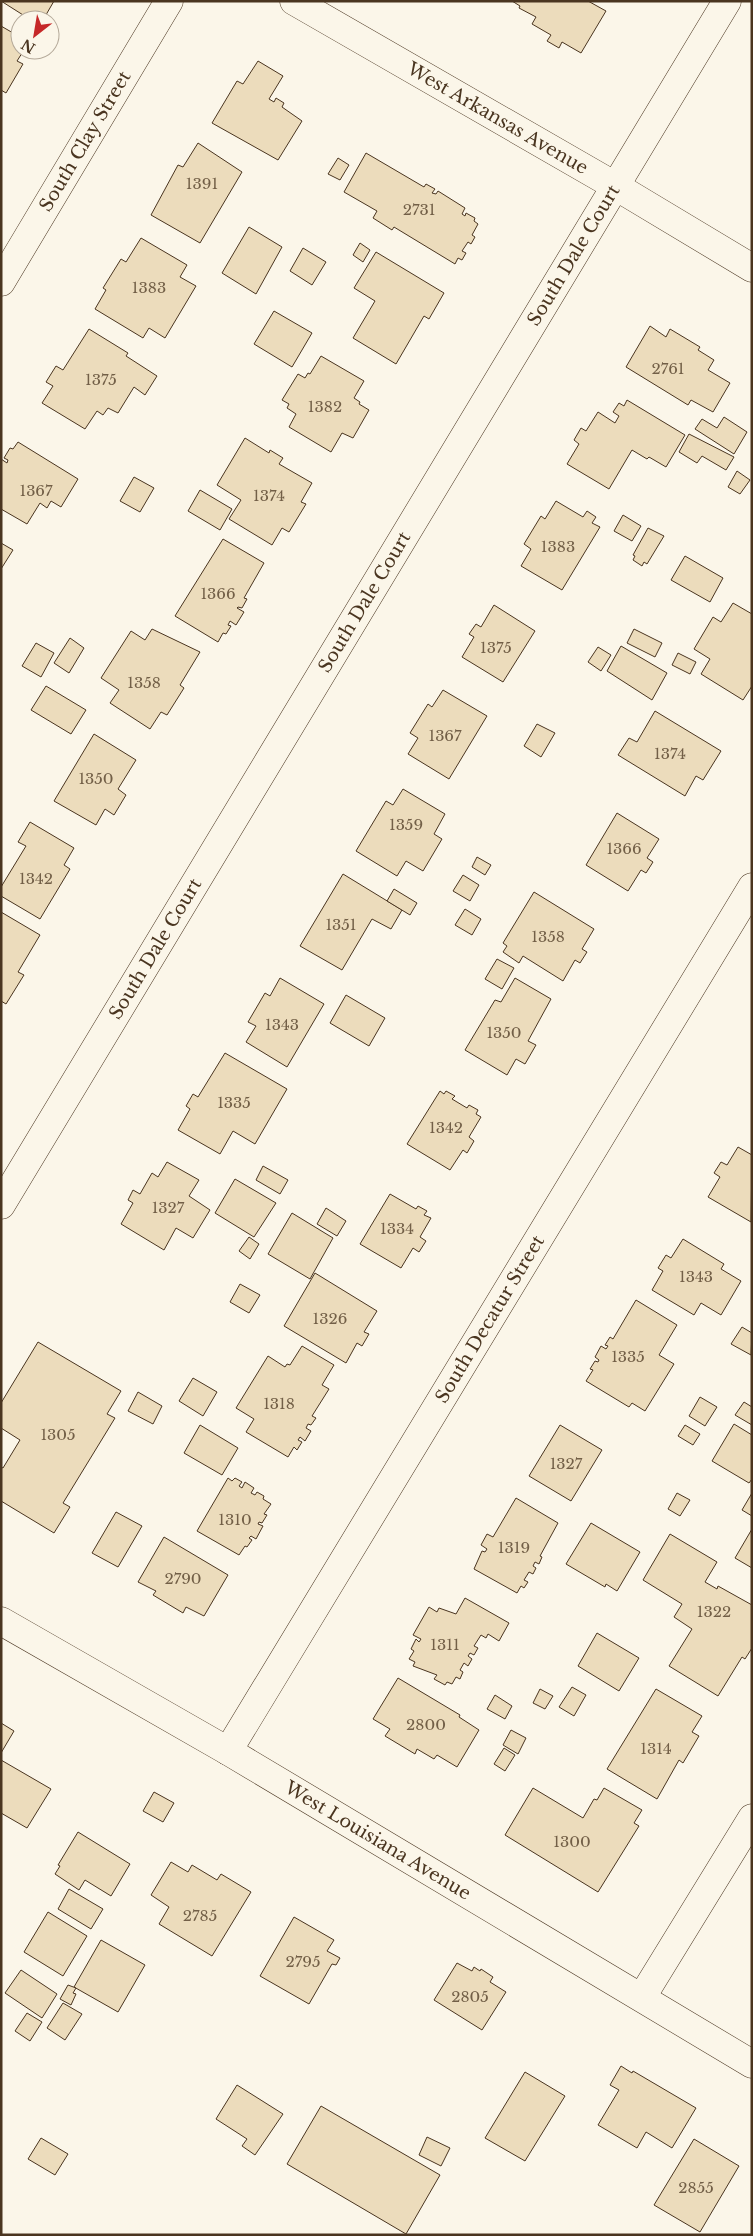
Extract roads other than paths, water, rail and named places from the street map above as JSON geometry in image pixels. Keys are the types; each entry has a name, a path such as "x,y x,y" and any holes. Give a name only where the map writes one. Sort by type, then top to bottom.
{"street":[{"name":"South Clay Street","path":"1,282 169,1"},
{"name":"West Arkansas Avenue","path":"294,1 617,187 752,268"},
{"name":"South Dale Court","path":"1,1205 617,187 727,1"},
{"name":"South Decatur Street","path":"228,1751 752,887"},
{"name":"West Louisiana Avenue","path":"1,1621 228,1751 752,2064"},
{"path":"642,1997 752,1818"}]}
